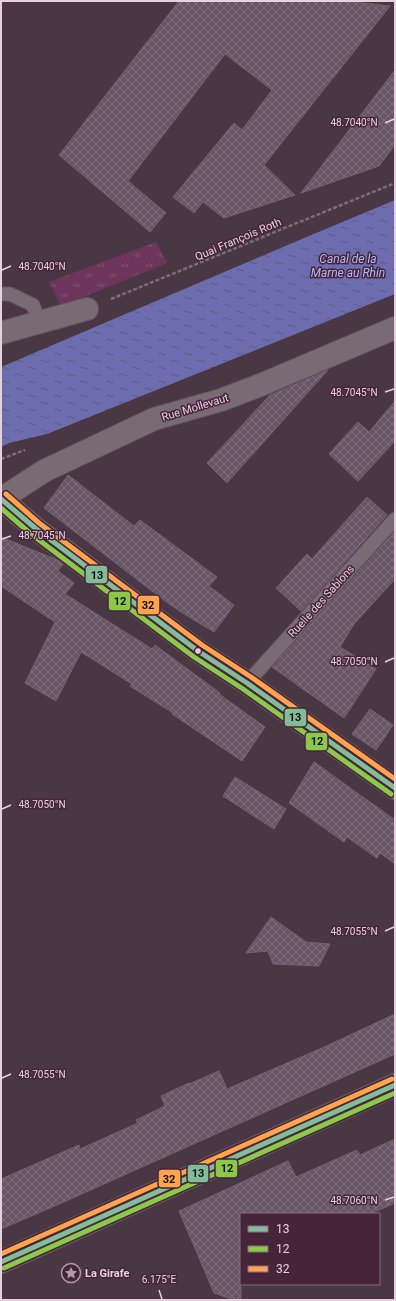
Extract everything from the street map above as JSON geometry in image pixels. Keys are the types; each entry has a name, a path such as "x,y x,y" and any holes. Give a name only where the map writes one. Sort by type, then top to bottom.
{"street":[{"path":"1,333 87,309"},
{"name":"Rue Mollevaut","path":"1,499 44,471 154,419 222,400 395,328"},
{"path":"1,499 36,528 198,651 247,683 395,788"},
{"path":"1,1262 395,1085"}],"lane":[{"path":"1,294 10,294 33,305 39,322"},
{"name":"Ruelle des Sablons","path":"247,683 395,519"}],"path":[{"name":"Quai François Roth","path":"87,309 395,183"}],"green space":[{"path":"156,242 167,263 61,306 49,282"}],"water":[{"name":"Canal de la Marne au Rhin","path":"395,200 395,294 47,434 9,443 1,447 1,367"}],"building":[{"path":"179,1 345,1 390,6 264,165 295,195 224,218 203,202 194,213 173,197 234,123 242,130 272,90 225,54 128,181 166,213 150,232 59,155"},
{"path":"395,70 395,145 379,166 301,193"},
{"path":"328,370 227,483 207,463 270,395"},
{"path":"395,401 395,441 358,481 329,454 358,422 369,432"},
{"path":"68,475 134,526 140,520 217,577 209,586 234,605 214,632 165,601 44,508"},
{"path":"367,497 387,515 301,611 276,588 307,554 312,559"},
{"path":"395,531 395,579 354,624 340,647 376,669 344,718 272,667"},
{"path":"1,537 55,559 63,564 58,571 74,583 65,594 152,649 155,645 265,727 242,761 172,714 173,713 130,686 132,684 81,652 56,701 25,683 55,622 1,586"},
{"path":"370,709 393,725 376,750 352,734"},
{"path":"314,762 395,820 395,864 380,853 377,858 347,837 344,842 289,803"},
{"path":"235,777 286,809 274,829 223,796"},
{"path":"271,917 306,942 330,944 319,966 273,964 268,951 246,953"},
{"path":"395,1014 395,1054 1,1229 1,1179 79,1145 80,1149 138,1123 136,1120 165,1106 161,1096 189,1083 219,1071 227,1089 322,1048"},
{"path":"395,1139 395,1203 372,1213 240,1213 241,1300 234,1300 214,1293 179,1211 288,1161 296,1177 357,1150 360,1155"}],"transit line":[{"name":"32","path":"6,494 39,523 202,645 251,677 395,779"},
{"name":"13","path":"1,499 35,528 198,651 247,683 395,788"},
{"name":"12","path":"1,508 31,534 194,657 243,689 391,794"},
{"name":"32","path":"1,1254 392,1079"},
{"name":"13","path":"1,1262 395,1085"},
{"name":"12","path":"4,1268 395,1093"}],"place":[{"name":"La Girafe","path":"71,1273"}]}
